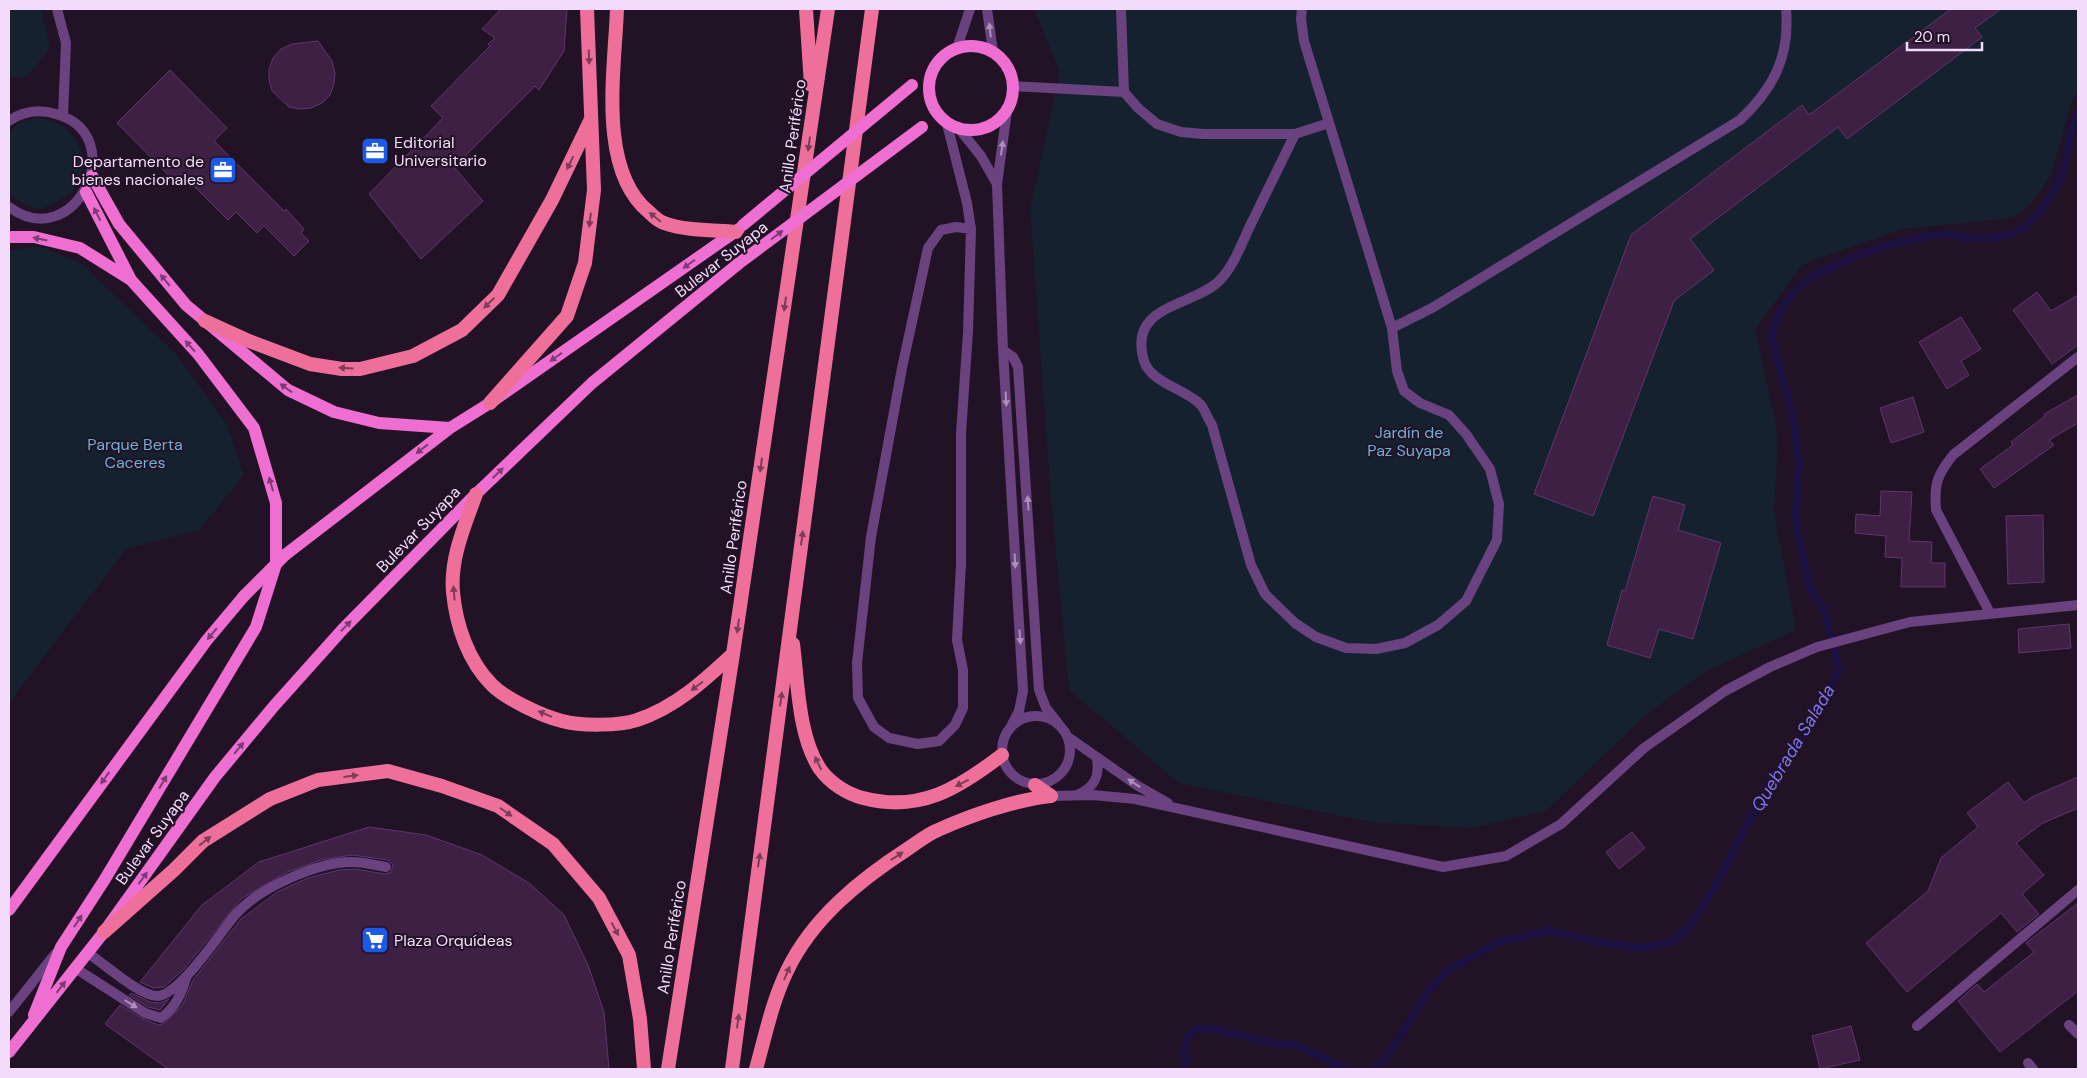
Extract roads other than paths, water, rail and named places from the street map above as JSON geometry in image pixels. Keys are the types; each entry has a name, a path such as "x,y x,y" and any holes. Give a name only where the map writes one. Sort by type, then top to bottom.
{"highway":[{"path":"490,402 567,316 585,263 594,190 587,9"},
{"path":"617,9 612,128 623,177 638,203 662,223 691,229 739,228"},
{"path":"806,9 813,116"},
{"name":"Anillo Periférico","path":"668,1069 733,654 828,9"},
{"path":"732,1069 872,9"},
{"path":"863,77 882,9"},
{"path":"206,321 249,341 310,364 342,369 360,369 413,356 462,330 498,295 552,200 591,119"},
{"path":"476,494 455,556 452,591 459,630 472,658 492,685 525,706 562,722 601,724 636,720 670,706 705,680 733,654"},
{"path":"790,626 804,731 820,769 837,786 856,796 880,802 906,803 946,791 970,779 1002,755"},
{"path":"104,932 174,870 203,841 270,799 318,780 388,771 442,786 498,806 553,844 599,898 629,955 640,1019 644,1069"},
{"path":"1035,785 1051,796"},
{"path":"756,1069 772,1010 787,971 803,944 828,912 875,870 937,830 1006,806 1051,796"}],"main road":[{"path":"969,45 993,52 1003,60 1010,72 1013,86 1012,99 1007,111 998,121 986,128 973,131 960,130 947,124 937,115 931,105 928,92 933,68 947,52 957,48 969,45"},
{"name":"Bulevar Suyapa","path":"9,910 207,640 244,596 285,555 450,428 739,228 933,68"},
{"name":"Bulevar Suyapa","path":"9,1052 104,932 215,777 274,706 343,629 476,494 592,383 738,264 937,115"},
{"path":"92,176 118,224 186,305 288,390 334,412 379,423 450,428"},
{"path":"28,1028 61,947 105,879 256,626 276,564 276,503 254,428 198,354 131,280 86,192"},
{"path":"9,237 34,237 80,248 131,280"}],"street":[{"path":"57,9 66,43 62,116"},
{"path":"957,48 970,9"},
{"path":"988,9 993,52"},
{"path":"1121,9 1124,92 1138,108 1157,124 1182,132 1294,134 1329,123"},
{"path":"1294,134 1234,260 1219,281 1201,295 1182,300 1162,310 1143,335 1142,350 1145,364 1157,377 1185,393 1201,405 1212,425 1252,565 1265,594 1295,623 1316,637 1346,648 1376,649 1405,643 1438,625 1466,601 1497,540 1499,504 1490,469 1466,434 1449,415 1420,403 1404,391 1397,372 1392,328 1304,41 1301,19 1302,9"},
{"path":"1392,328 1440,303 1740,120 1759,102 1774,80 1780,65 1788,30 1786,9"},
{"path":"1013,86 1124,92"},
{"path":"9,121 16,116 30,112 45,111 62,116 78,126 88,140 93,158 92,176 86,192 73,207 55,216 36,218 17,213 9,207"},
{"path":"1007,111 997,184 1003,350 1023,691 1019,711 1003,740 1002,755 1005,766 1013,776 1023,782 1035,785 1048,783 1060,775 1068,764 1071,750 1068,736"},
{"path":"947,124 967,203 971,229 968,332 961,433 961,564 957,640 964,670 963,708 955,725 939,741 918,744 889,738 874,727 858,698 857,662 871,538 902,368 928,248 941,230 956,227 971,229"},
{"path":"960,130 981,156 997,184"},
{"path":"1003,350 1012,357 1018,367 1040,690 1046,708 1068,736 1097,759 1176,807"},
{"path":"1990,613 1936,510 1934,491 1939,473 1953,456 2078,358"},
{"path":"1051,796 1135,799 1443,867 1506,856 1561,824 1644,748 1726,691 1770,667 1817,647 1910,622 2078,606"},
{"path":"1010,728 1020,720 1033,716 1046,717 1058,723"},
{"path":"1076,796 1087,791 1095,782 1099,770 1097,759"},
{"path":"88,953 150,994 158,996 168,993 186,977 236,913 249,902 283,882 321,867 351,862 386,867"},
{"path":"1916,1026 2078,890"},
{"path":"9,1012 61,947"},
{"path":"75,968 146,1012 161,1018 170,1012 183,988 186,977"},
{"path":"2069,1025 2078,1034"}],"waterway":[{"name":"Quebrada Salada","path":"1373,1069 1387,1057 1429,990 1447,971 1497,943 1550,930 1591,941 1640,948 1671,942 1692,923 1717,883 1771,779 1806,733 1825,702 1839,668 1825,613 1810,588 1798,534 1796,514 1799,463 1794,422 1772,339 1775,323 1785,304 1805,281 1858,255 1928,236 1951,234 1970,238 1987,238 2004,236 2020,230 2038,214 2057,186 2065,164 2072,127 2078,113"},
{"name":"Quebrada Salada","path":"1184,1069 1187,1060 1184,1049 1188,1037 1195,1030 1207,1028 1272,1043 1296,1045 1347,1069"}],"place":[{"name":"Editorial Universitario","path":"375,151"},
{"name":"Departamento de bienes nacionales","path":"223,170"},
{"name":"Plaza Orquídeas","path":"375,940"}],"park label":[{"name":"Jardín de Paz Suyapa","path":"1409,441"},
{"name":"Parque Berta Caceres","path":"135,453"}]}
